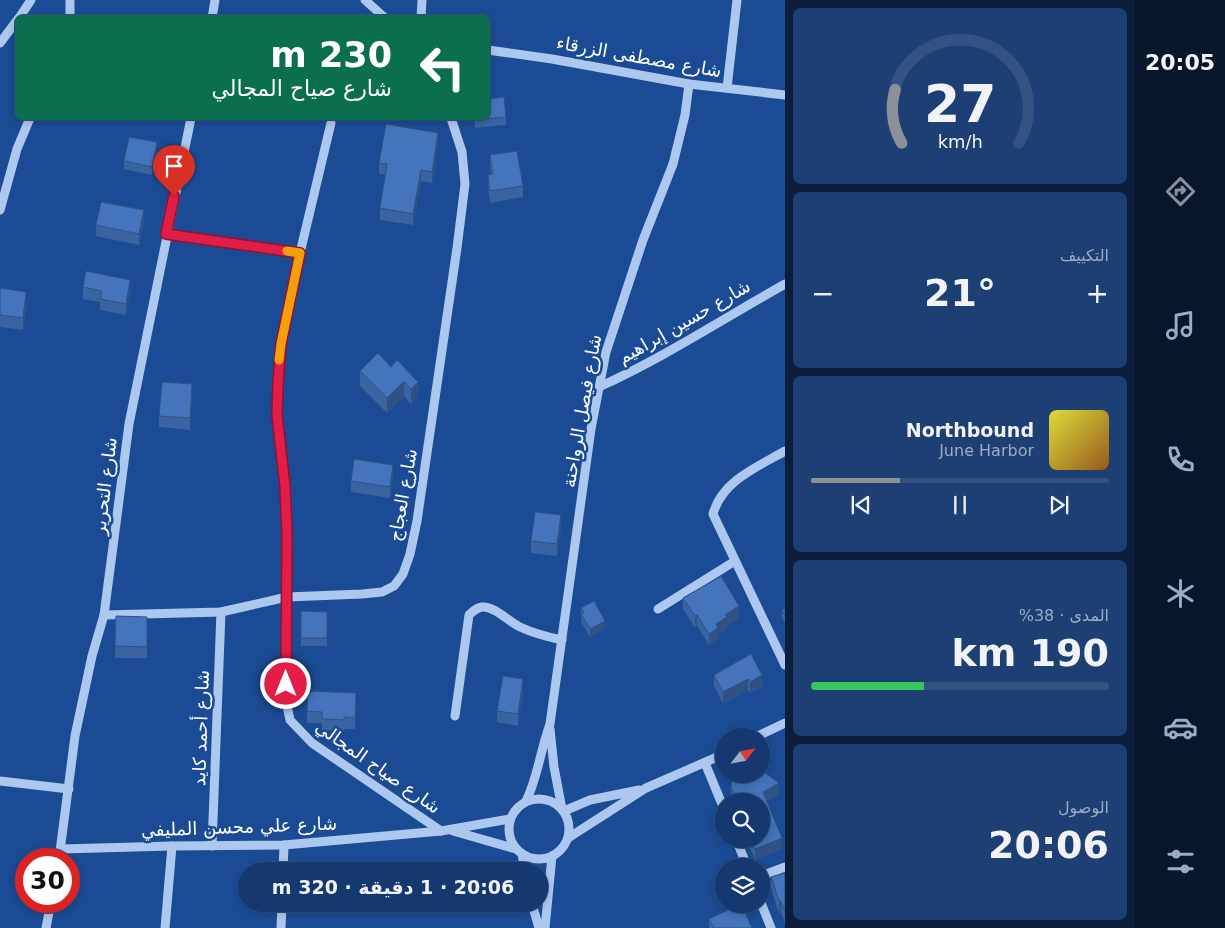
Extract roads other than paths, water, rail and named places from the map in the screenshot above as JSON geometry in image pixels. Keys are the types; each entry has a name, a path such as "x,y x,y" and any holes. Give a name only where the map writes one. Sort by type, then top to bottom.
{"street":[{"path":"20,15 32,0"},
{"path":"70,0 70,15"},
{"path":"212,15 215,0"},
{"path":"365,0 382,15"},
{"path":"421,15 422,0"},
{"path":"727,88 737,0"},
{"path":"0,44 15,22"},
{"name":"شارع مصطفى الزرقاء","path":"490,50 552,59 689,84 785,95"},
{"name":"شارع فيصل الرواحنة","path":"526,801 550,724 591,429 606,352 619,311 673,164 680,141 689,84"},
{"path":"0,210 16,149 29,120"},
{"name":"شارع التحرير","path":"61,848 75,736 92,656 104,615 130,424 166,234 191,120"},
{"name":"شارع العجاج","path":"104,615 222,612 287,598 382,592 394,586 403,574 410,554 416,521 465,184 462,152 452,120"},
{"name":"شارع صياح المجالي","path":"331,123 300,253 281,344 277,415 285,486 286,701 290,720 312,743 445,830"},
{"path":"166,234 300,253"},
{"name":"شارع حسين إبراهيم","path":"599,387 684,343 785,284"},
{"path":"785,451 736,480 716,501 713,514 785,666"},
{"path":"658,609 735,561"},
{"path":"455,716 469,615 474,610 481,607 489,608 519,626 549,638 562,640"},
{"name":"شارع أحمد كايد","path":"212,846 222,612"},
{"path":"770,730 785,723"},
{"name":"شارع فيصل الرواحنة","path":"550,724 554,767 563,810"},
{"path":"568,838 646,788 715,758"},
{"path":"705,763 717,793"},
{"path":"0,781 69,789"},
{"path":"563,810 590,800 646,788"},
{"path":"519,851 537,859 552,856 564,846 568,838 569,824 563,810 549,800 533,799 519,806 510,818 509,834 519,851 522,862"},
{"name":"شارع علي محسن المليفي","path":"80,853 172,846 284,845 445,830 510,818"},
{"name":"شارع علي محسن المليفي","path":"445,830 519,851"},
{"path":"283,862 284,845"},
{"path":"165,928 172,846"},
{"path":"546,928 552,856"},
{"path":"770,873 785,867"},
{"path":"281,928 282,912"},
{"path":"535,912 540,928"},
{"path":"46,928 49,913"},
{"path":"765,913 771,928"}]}
